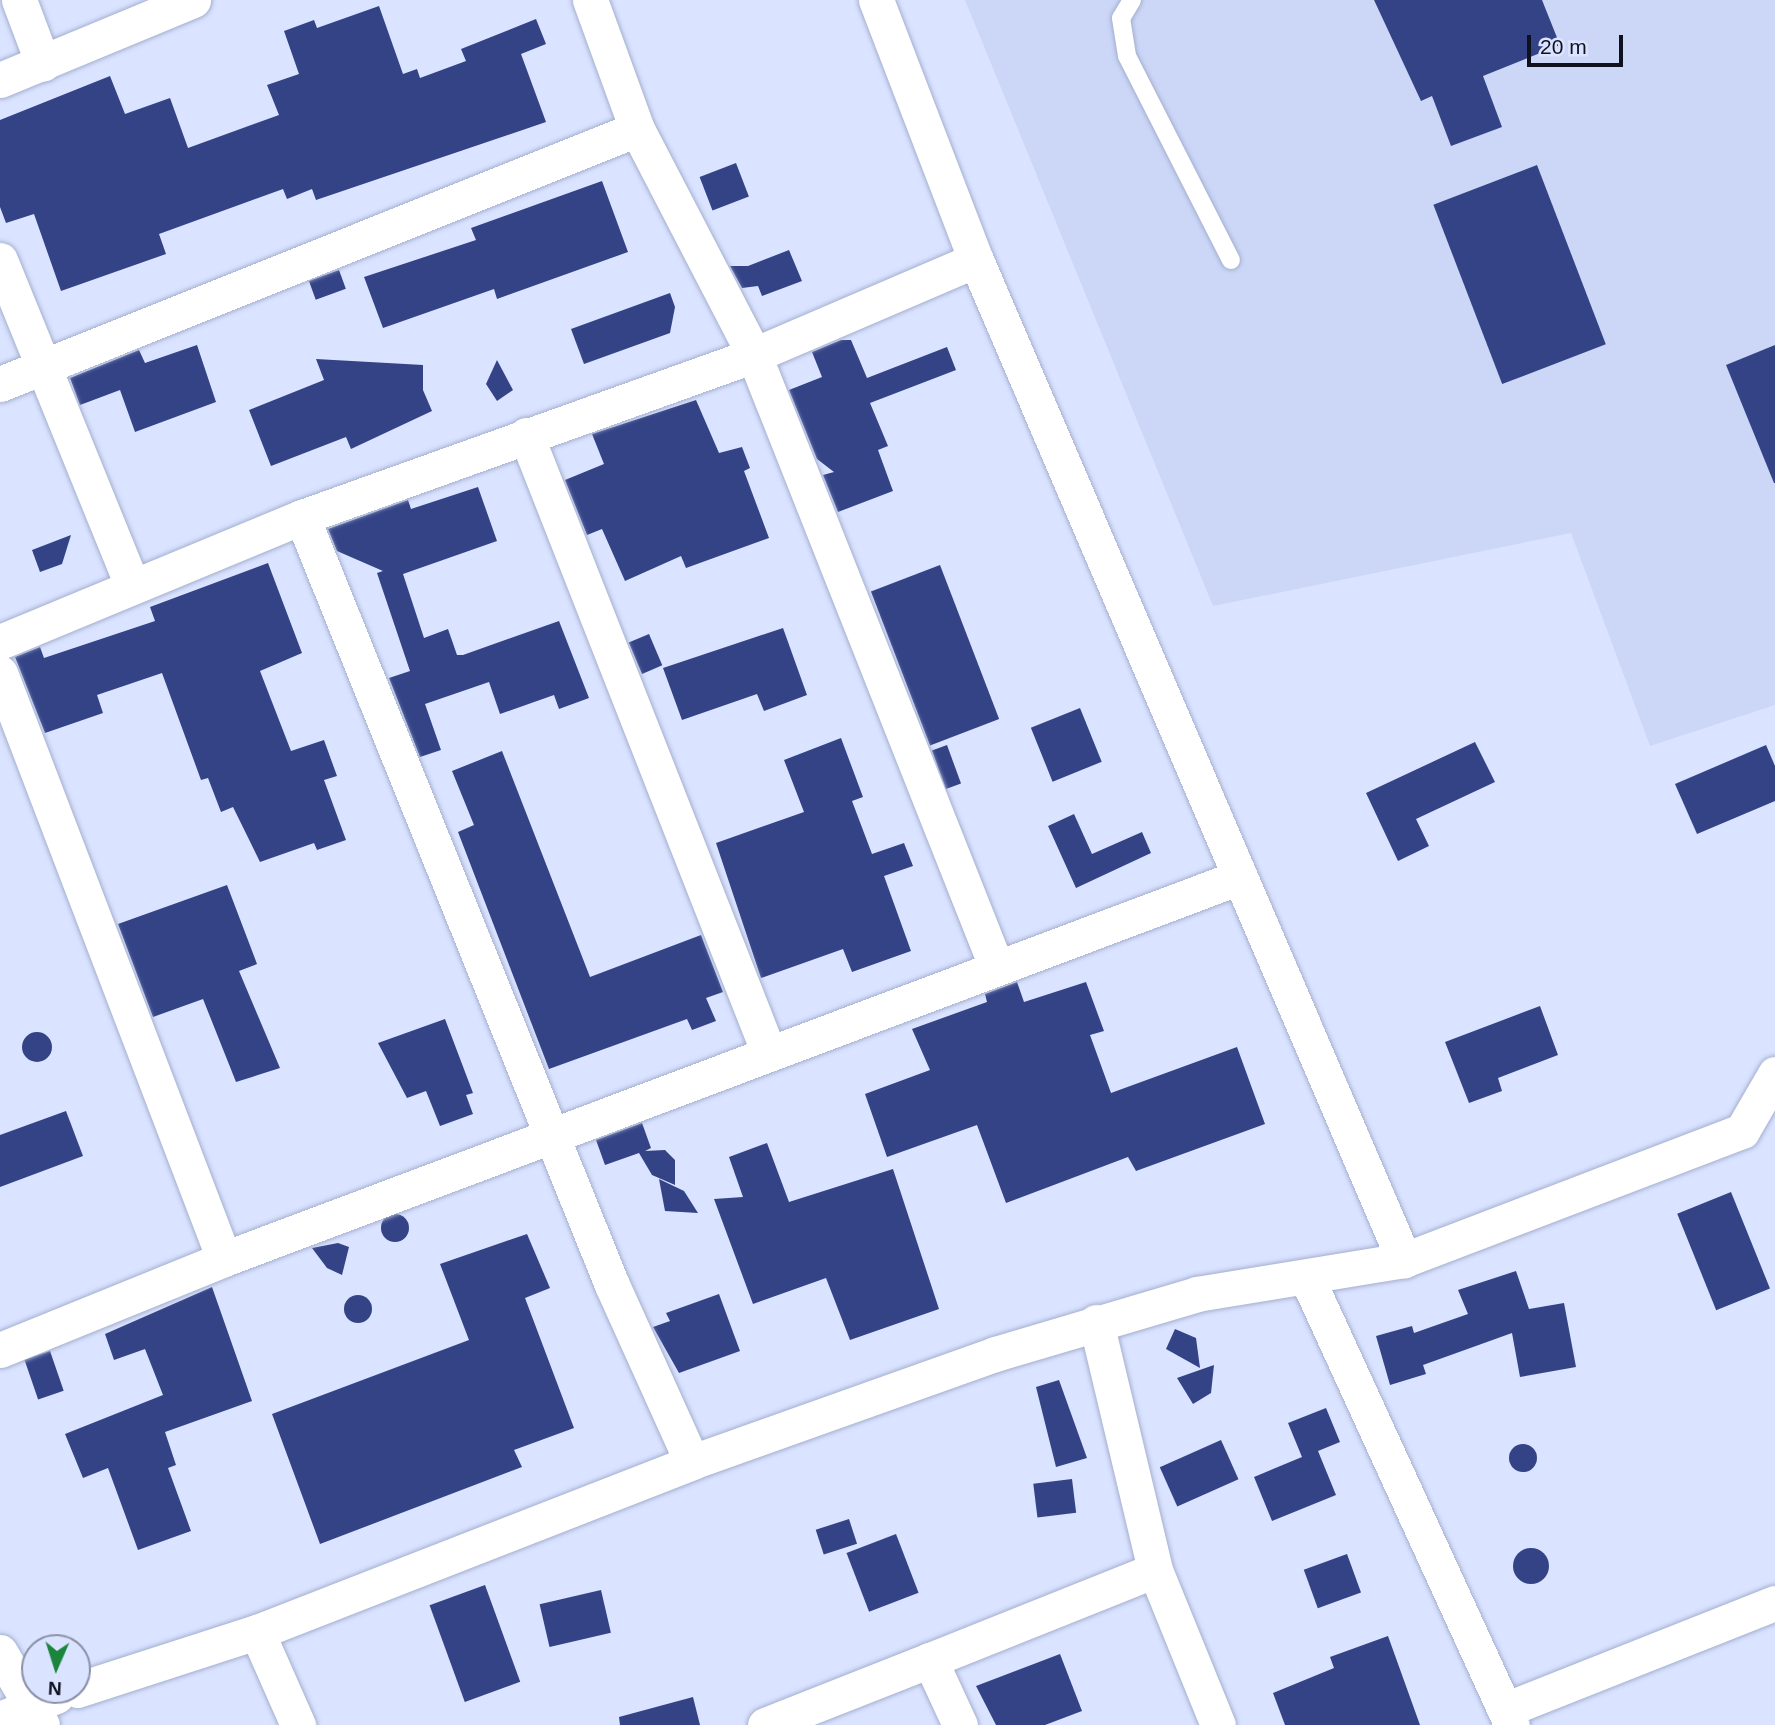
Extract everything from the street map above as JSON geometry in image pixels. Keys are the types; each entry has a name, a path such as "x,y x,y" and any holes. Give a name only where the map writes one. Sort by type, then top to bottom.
{"street":[{"path":"19,0 43,64"},
{"path":"0,80 193,0"},
{"path":"590,0 637,129 754,355 996,966"},
{"path":"876,0 976,260 1237,878 1404,1260"},
{"path":"0,384 47,368 637,129"},
{"path":"0,260 47,368 132,585"},
{"path":"0,642 132,585 302,517 754,355 976,260"},
{"path":"526,435 768,1051"},
{"path":"302,517 553,1135 692,1462"},
{"path":"0,673 224,1259"},
{"path":"0,1350 224,1259 768,1051 1237,878"},
{"path":"91,1685 257,1632 692,1462 1096,1322 1198,1294 1404,1260 1742,1131 1775,1074"},
{"path":"1307,1278 1509,1717 1775,1603"},
{"path":"1096,1322 1155,1570 1218,1725"},
{"path":"765,1725 1155,1570"},
{"path":"257,1632 298,1725"},
{"path":"0,1652 37,1714"},
{"path":"930,1660 960,1725"},
{"path":"0,1719 37,1714 53,1704"}],"lane":[{"path":"1132,0 1121,18 1127,57 1231,260"}],"shaded area":[{"path":"965,0 1775,0 1775,705 1650,746 1571,533 1213,606"}],"building":[{"path":"1374,0 1542,0 1560,45 1483,76 1502,127 1451,146 1432,96 1421,101"},
{"path":"379,6 403,74 417,69 420,78 466,61 461,49 536,19 546,44 521,54 546,122 316,200 312,189 287,199 283,189 159,234 166,254 61,291 34,214 6,223 0,207 0,120 110,76 125,114 170,98 188,148 279,115 267,85 299,74 284,31 314,20 317,28"},
{"path":"736,163 749,197 712,211 700,177"},
{"path":"1537,165 1606,344 1502,384 1433,205"},
{"path":"602,181 628,252 497,299 494,289 383,328 364,277 476,240 471,228"},
{"path":"789,250 802,281 762,296 758,286 742,288 730,266 748,266"},
{"path":"339,270 346,289 316,300 309,281"},
{"path":"670,293 675,307 670,333 584,364 571,329"},
{"path":"841,340 851,340 867,378 947,347 956,370 870,403 888,446 878,450 893,491 838,512 823,475 834,472 817,459 789,390 822,377 812,352"},
{"path":"197,345 216,402 135,432 120,390 80,405 70,378 139,350 145,363"},
{"path":"1775,345 1775,483 1774,483 1726,365"},
{"path":"316,359 423,365 423,390 432,411 351,449 346,437 271,466 249,410 324,380"},
{"path":"497,360 513,390 497,401 486,384"},
{"path":"696,400 719,453 742,447 750,468 744,471 769,538 686,568 681,556 625,581 602,529 587,535 565,480 604,464 592,434"},
{"path":"478,487 497,541 403,574 424,638 448,629 457,655 463,655 559,621 589,698 559,709 554,695 500,714 489,682 425,704 441,750 420,757 389,678 410,671 377,573 383,571 337,551 328,529 408,500 411,509"},
{"path":"71,535 62,564 40,572 32,550"},
{"path":"268,563 302,653 260,671 291,751 324,740 337,776 324,780 346,840 317,850 314,843 260,862 233,807 221,812 208,778 201,780 162,673 97,695 103,713 45,733 15,657 40,647 44,658 155,621 150,607"},
{"path":"940,565 999,719 930,746 871,592"},
{"path":"783,628 807,695 764,711 757,694 682,720 663,668"},
{"path":"649,634 662,665 642,674 629,643"},
{"path":"1080,708 1102,762 1053,782 1031,728"},
{"path":"841,738 863,797 852,801 872,854 904,843 913,866 884,876 911,951 852,972 843,949 761,978 716,843 804,812 784,760"},
{"path":"1475,742 1495,782 1416,819 1429,846 1398,861 1366,793"},
{"path":"947,745 961,784 946,789 932,750"},
{"path":"1766,745 1775,766 1775,801 1697,834 1675,784"},
{"path":"502,751 590,977 701,935 723,992 706,998 716,1021 692,1030 687,1019 549,1069 458,832 474,825 452,771"},
{"path":"1074,814 1092,854 1142,832 1151,853 1076,888 1048,826"},
{"path":"227,885 257,964 239,971 280,1068 236,1082 203,999 153,1017 118,924"},
{"path":"1017,982 1024,1002 1086,982 1104,1031 1090,1035 1111,1093 1237,1047 1265,1124 1136,1171 1128,1157 1006,1203 977,1125 887,1157 865,1094 930,1070 912,1029 987,1002 985,994"},
{"path":"1540,1006 1558,1055 1498,1078 1502,1091 1469,1103 1445,1042"},
{"path":"445,1019 473,1093 466,1095 473,1114 440,1126 426,1091 407,1098 378,1043"},
{"path":"37,1032 48,1036 52,1047 48,1058 37,1062 26,1058 22,1047 26,1036"},
{"path":"66,1111 83,1156 0,1187 0,1135"},
{"path":"642,1123 651,1148 645,1151 665,1150 675,1160 675,1185 652,1175 639,1153 605,1165 596,1140"},
{"path":"767,1143 789,1202 893,1169 939,1309 850,1340 826,1278 753,1304 714,1199 743,1197 729,1157"},
{"path":"659,1179 684,1191 698,1213 665,1211"},
{"path":"1731,1192 1770,1288 1716,1310 1677,1214"},
{"path":"395,1214 405,1218 409,1228 405,1238 395,1242 385,1238 381,1228 385,1218"},
{"path":"527,1234 550,1288 525,1298 574,1428 514,1450 522,1467 320,1544 272,1414 469,1340 440,1264"},
{"path":"338,1243 349,1247 342,1275 327,1268 312,1248"},
{"path":"1516,1271 1529,1309 1564,1303 1576,1367 1520,1377 1512,1333 1423,1365 1426,1374 1390,1385 1376,1336 1412,1326 1414,1333 1468,1314 1458,1290"},
{"path":"212,1287 252,1401 165,1432 176,1465 168,1468 191,1531 138,1550 108,1468 83,1478 65,1434 163,1395 145,1349 114,1360 105,1334"},
{"path":"719,1294 740,1351 679,1373 653,1327 670,1321 666,1313"},
{"path":"358,1295 368,1299 372,1309 368,1319 358,1323 348,1319 344,1309 348,1299"},
{"path":"1175,1329 1196,1338 1200,1368 1166,1349"},
{"path":"50,1351 64,1391 38,1400 24,1360"},
{"path":"1214,1365 1211,1393 1193,1404 1177,1378"},
{"path":"1059,1380 1087,1458 1056,1467 1036,1387"},
{"path":"1326,1408 1340,1442 1318,1451 1336,1495 1272,1521 1254,1477 1302,1457 1288,1423"},
{"path":"1221,1440 1238,1479 1177,1507 1160,1467"},
{"path":"1523,1444 1533,1448 1537,1458 1533,1468 1523,1472 1513,1468 1509,1458 1513,1448"},
{"path":"1072,1479 1076,1513 1037,1517 1033,1484"},
{"path":"849,1519 857,1544 824,1555 816,1530"},
{"path":"896,1534 919,1593 869,1612 847,1553"},
{"path":"1531,1548 1544,1553 1549,1566 1544,1579 1531,1584 1518,1579 1513,1566 1518,1553"},
{"path":"1347,1554 1361,1593 1318,1608 1304,1570"},
{"path":"485,1585 520,1682 465,1702 430,1605"},
{"path":"601,1590 611,1633 550,1647 540,1604"},
{"path":"1388,1636 1420,1725 1285,1725 1273,1693 1334,1668 1330,1657"},
{"path":"1060,1654 1082,1711 1045,1725 996,1725 976,1686"},
{"path":"693,1697 700,1725 620,1725 619,1717"}]}
